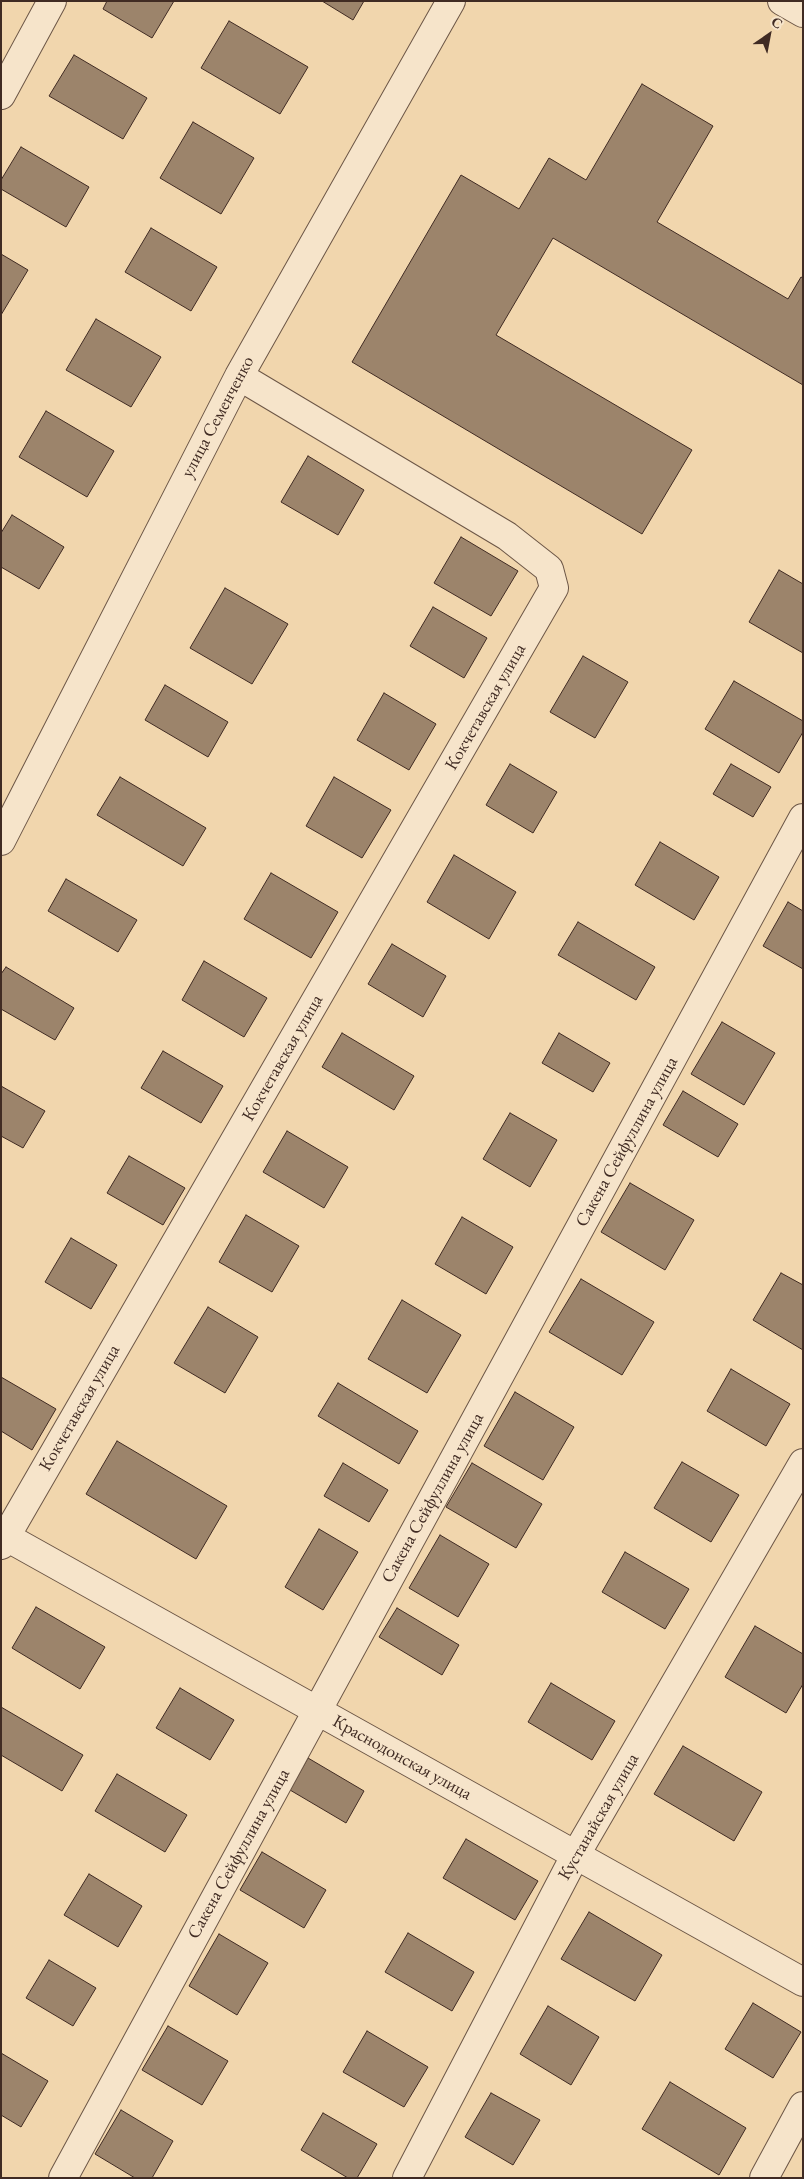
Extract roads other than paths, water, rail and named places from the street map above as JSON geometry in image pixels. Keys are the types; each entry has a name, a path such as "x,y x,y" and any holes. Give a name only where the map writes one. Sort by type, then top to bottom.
{"street":[{"path":"1,94 52,1"},
{"name":"улица Семенченко","path":"1,841 239,376 451,1"},
{"path":"782,1 803,13"},
{"name":"Кокчетавская улица","path":"3,1538 554,588 549,569 507,536 239,376"},
{"name":"Сакена Сейфуллина улица","path":"63,2178 803,818"},
{"name":"Кустанайская улица","path":"406,2178 575,1856 803,1463"},
{"name":"Краснодонская улица","path":"3,1538 318,1711 803,1982"},
{"path":"764,2178 803,2106"}]}
